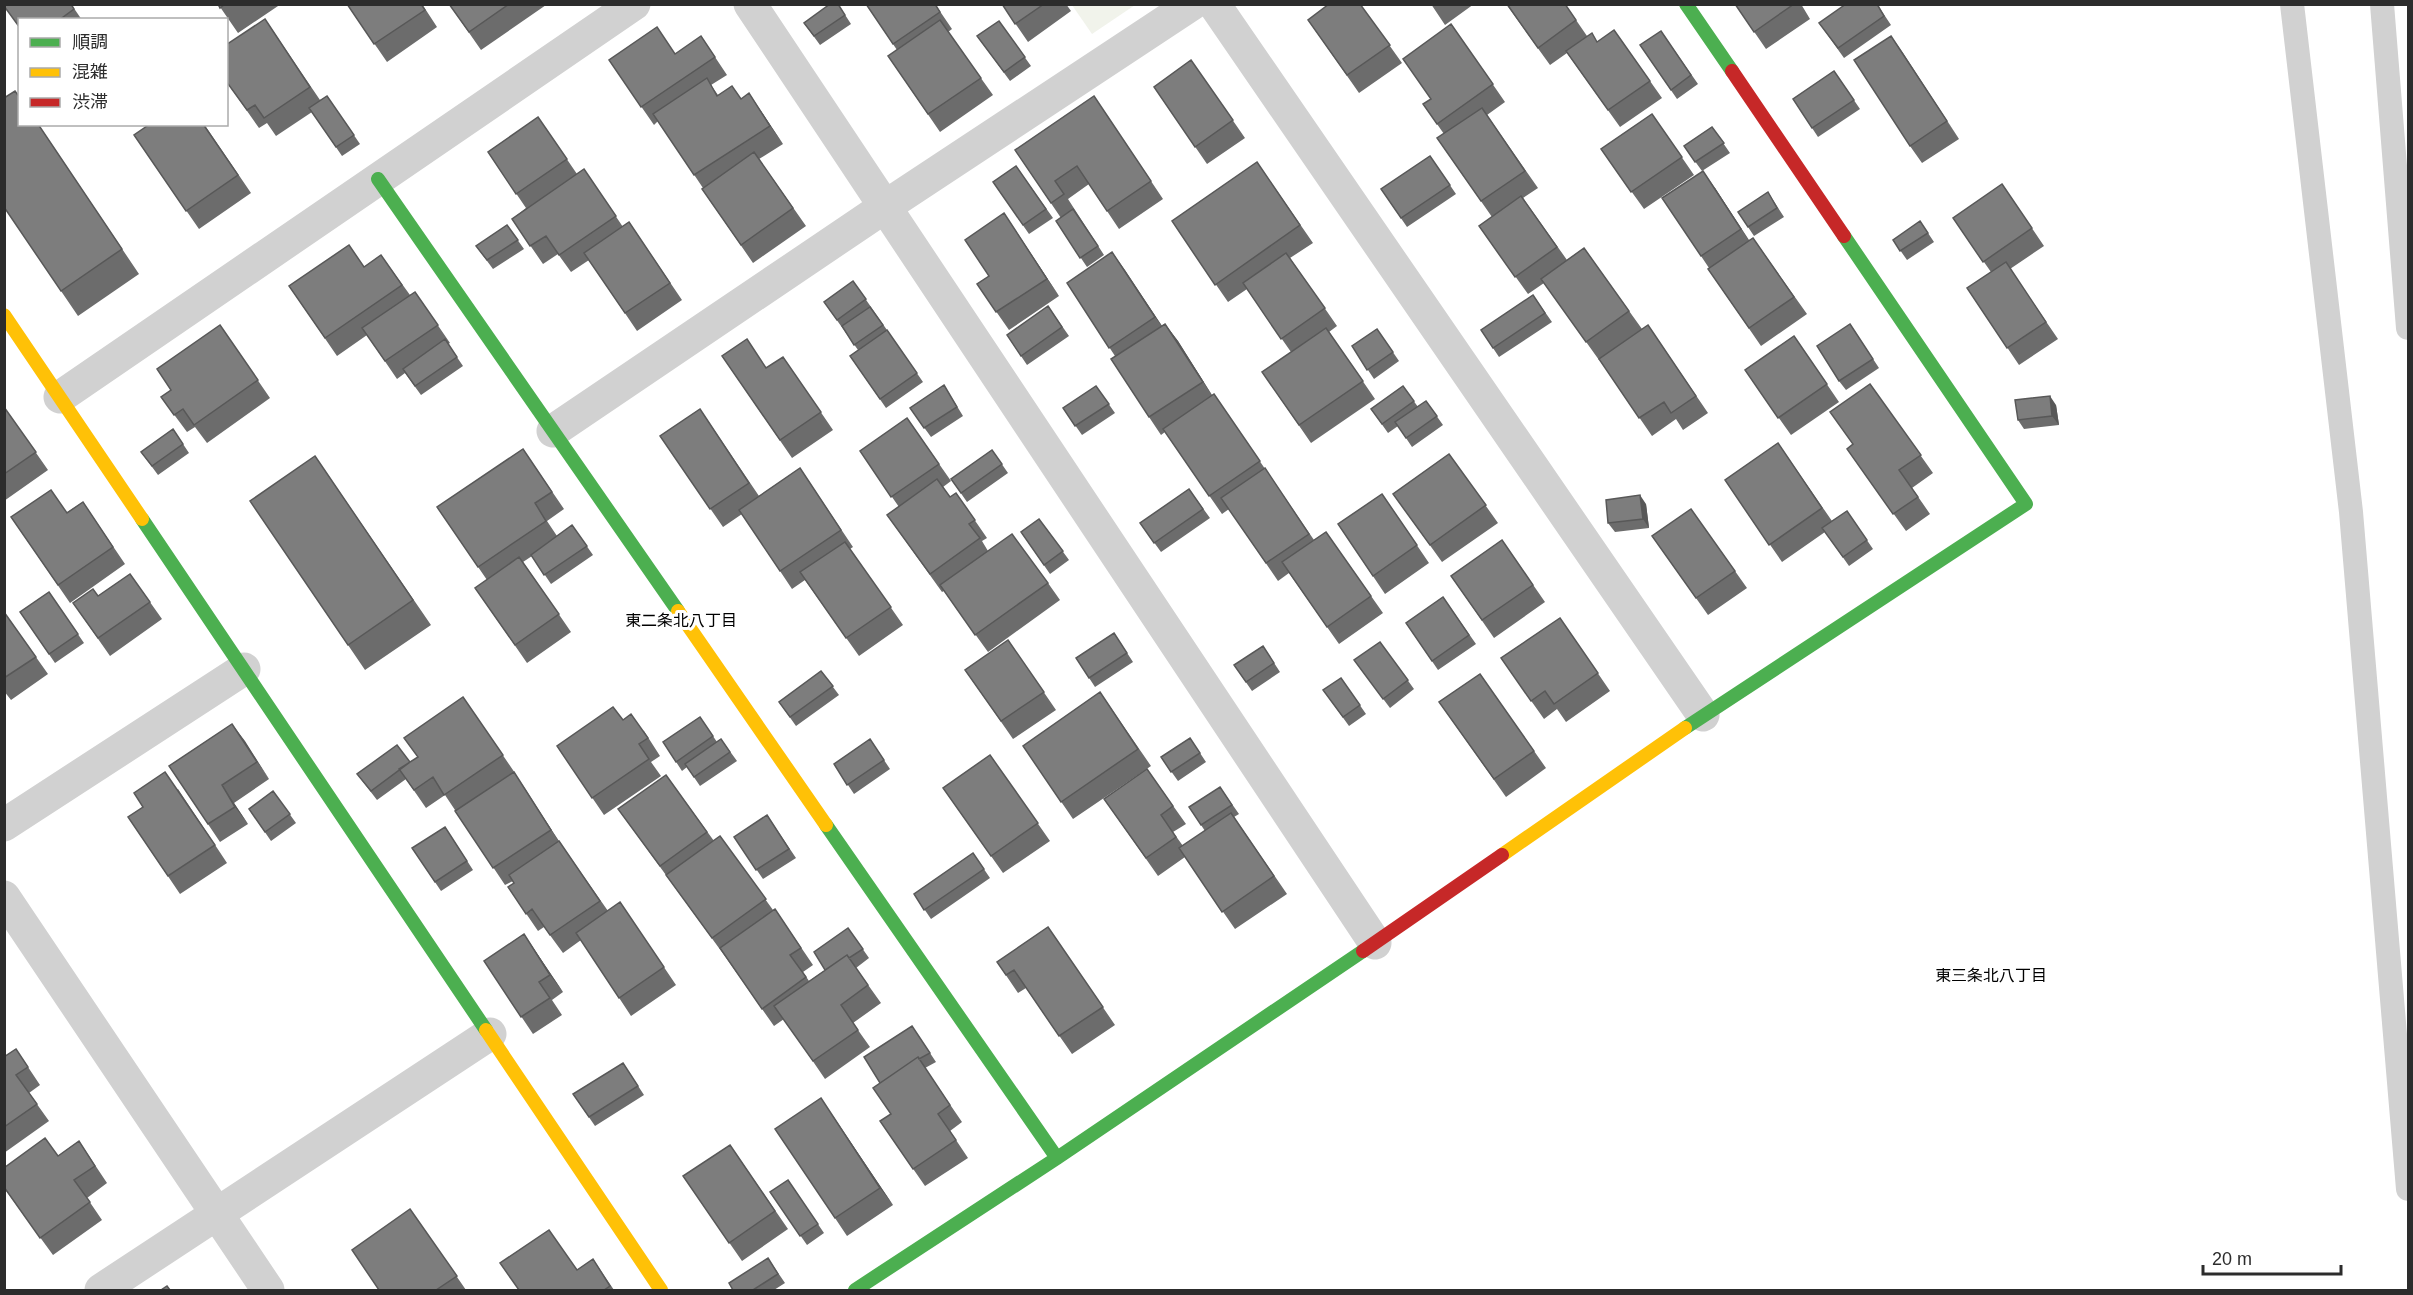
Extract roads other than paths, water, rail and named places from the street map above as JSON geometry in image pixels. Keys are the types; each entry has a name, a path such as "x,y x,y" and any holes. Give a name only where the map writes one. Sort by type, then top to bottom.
{"street":[{"path":"60,397 634,4"},
{"path":"750,4 1375,943"},
{"path":"553,431 886,206 1192,4"},
{"path":"1214,4 1703,715"},
{"path":"855,1290 1057,1158 1375,943 1703,715 2026,504 1686,4"},
{"path":"378,179 1057,1158"},
{"path":"4,315 661,1290"},
{"path":"4,825 244,669"},
{"path":"4,897 268,1290"},
{"path":"101,1290 490,1034"}],"lane":[{"path":"2292,4 2351,512 2409,1189"},
{"path":"2382,4 2409,328"}],"district":[{"name":"東二条北八丁目","path":"681,620"},
{"name":"東三条北八丁目","path":"1991,975"}]}
